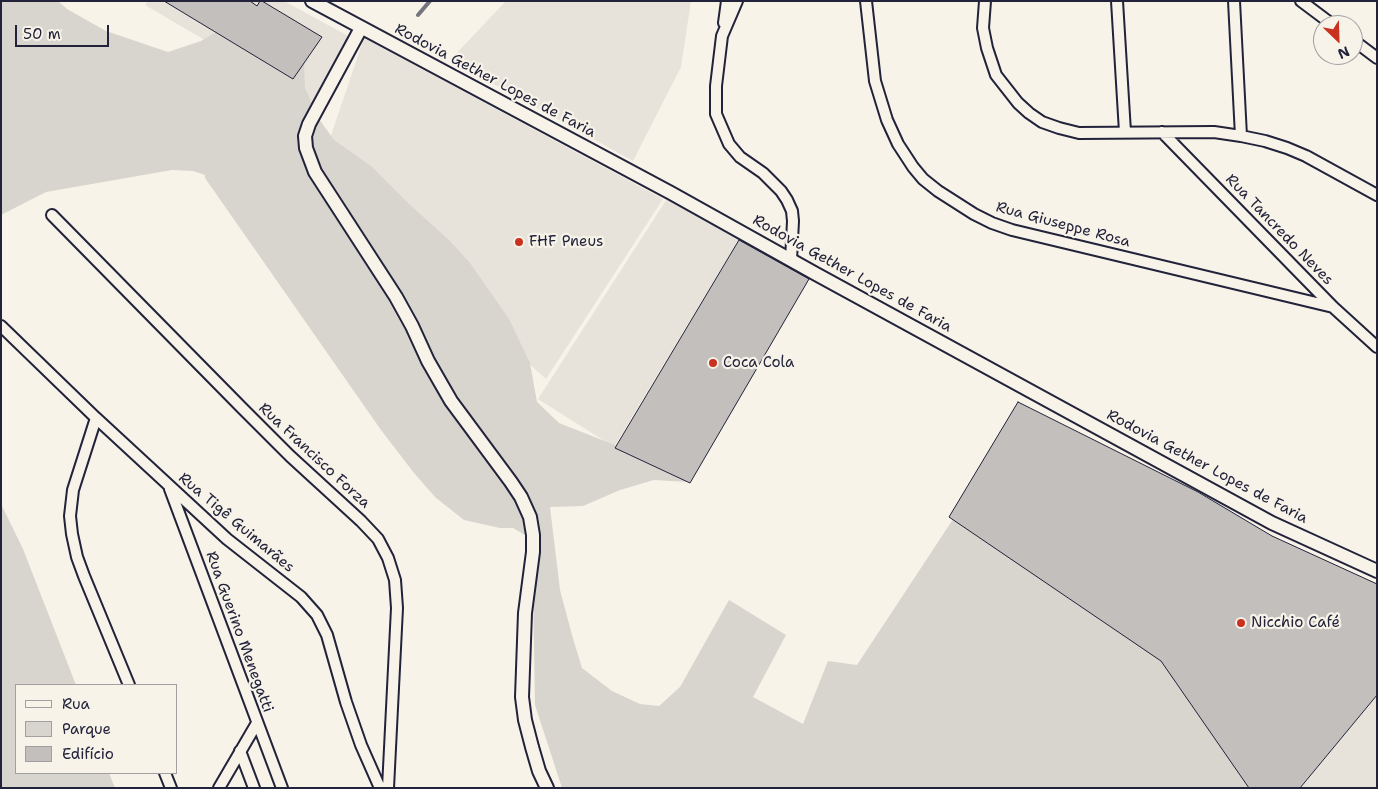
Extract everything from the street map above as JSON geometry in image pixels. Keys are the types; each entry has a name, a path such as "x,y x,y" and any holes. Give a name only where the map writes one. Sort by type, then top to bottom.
{"street":[{"name":"Rodovia Gether Lopes de Faria","path":"312,1 744,232 791,260 1272,523 1377,571"},
{"path":"726,1 716,86 716,114 730,144 740,157 762,173 781,191 792,211 791,260"},
{"path":"722,36 737,1"},
{"name":"Rua Giuseppe Rosa","path":"866,1 874,81 888,120 898,144 913,167 923,179 938,191 983,218 1012,230 1333,307"},
{"path":"985,1 983,28 996,75 1018,102 1042,122 1079,133 1214,132 1241,136 1272,143 1306,156 1377,195"},
{"path":"1118,1 1125,132"},
{"path":"1234,1 1241,136"},
{"path":"1301,1 1320,15"},
{"path":"361,28 309,124 305,136 306,148 316,172 396,297 428,361 451,401 512,482 530,517 533,552 525,613 522,697 525,720 532,747 539,771 547,788"},
{"path":"1363,48 1377,58"},
{"name":"Rua Tancredo Neves","path":"1162,132 1333,307 1377,347"},
{"name":"Rua Francisco Forza","path":"52,216 290,456 378,539 388,558 395,580 397,608 388,788"},
{"name":"Rua Tigê Guimarães","path":"1,326 169,486 227,539 301,597 317,615 327,635 346,702 361,745 380,788"},
{"path":"96,418 73,490 70,516 72,534 77,558 129,684"},
{"name":"Rua Guerino Menegatti","path":"169,486 282,788"},
{"path":"219,788 257,723"},
{"path":"240,751 254,788"},
{"path":"165,774 171,788"}],"shaded area":[{"path":"148,1 284,1 350,37 312,103 145,5"},
{"path":"506,1 691,1 681,67 633,161 450,60"},
{"name":"FHF Pneus","path":"364,38 663,199 546,379 442,285 325,153"},
{"path":"670,194 742,234 614,447 538,399"},
{"path":"1377,695 1377,788 1300,788"}],"green space":[{"path":"1,1 58,1 67,9 106,31 168,52 201,41 223,28 304,63 305,88 319,119 334,140 371,166 449,240 470,263 509,319 530,363 537,402 559,423 630,451 666,458 687,482 654,480 620,490 583,506 550,507 560,590 582,668 612,691 640,704 659,706 680,687 729,600 786,635 753,697 803,724 828,661 857,665 1025,410 1269,788 562,788 535,705 533,588 535,541 513,528 500,528 464,520 435,497 381,430 205,178 205,175 193,171 172,170 46,192 1,215"},
{"path":"1,504 23,549 76,684 15,684 15,774 109,774 115,788 1,788"}],"building":[{"path":"164,1 250,1 257,6 262,1 322,37 293,79"},
{"name":"Coca Cola","path":"739,240 809,279 690,483 615,448"},
{"name":"Nicchio Café","path":"1018,402 1198,492 1272,536 1377,584 1377,695 1300,788 1249,788 1161,661 949,517"}],"waterway":[{"path":"418,15 430,1"}],"place":[{"name":"FHF Pneus","path":"519,242"},
{"name":"Coca Cola","path":"713,363"},
{"name":"Nicchio Café","path":"1241,623"}]}
